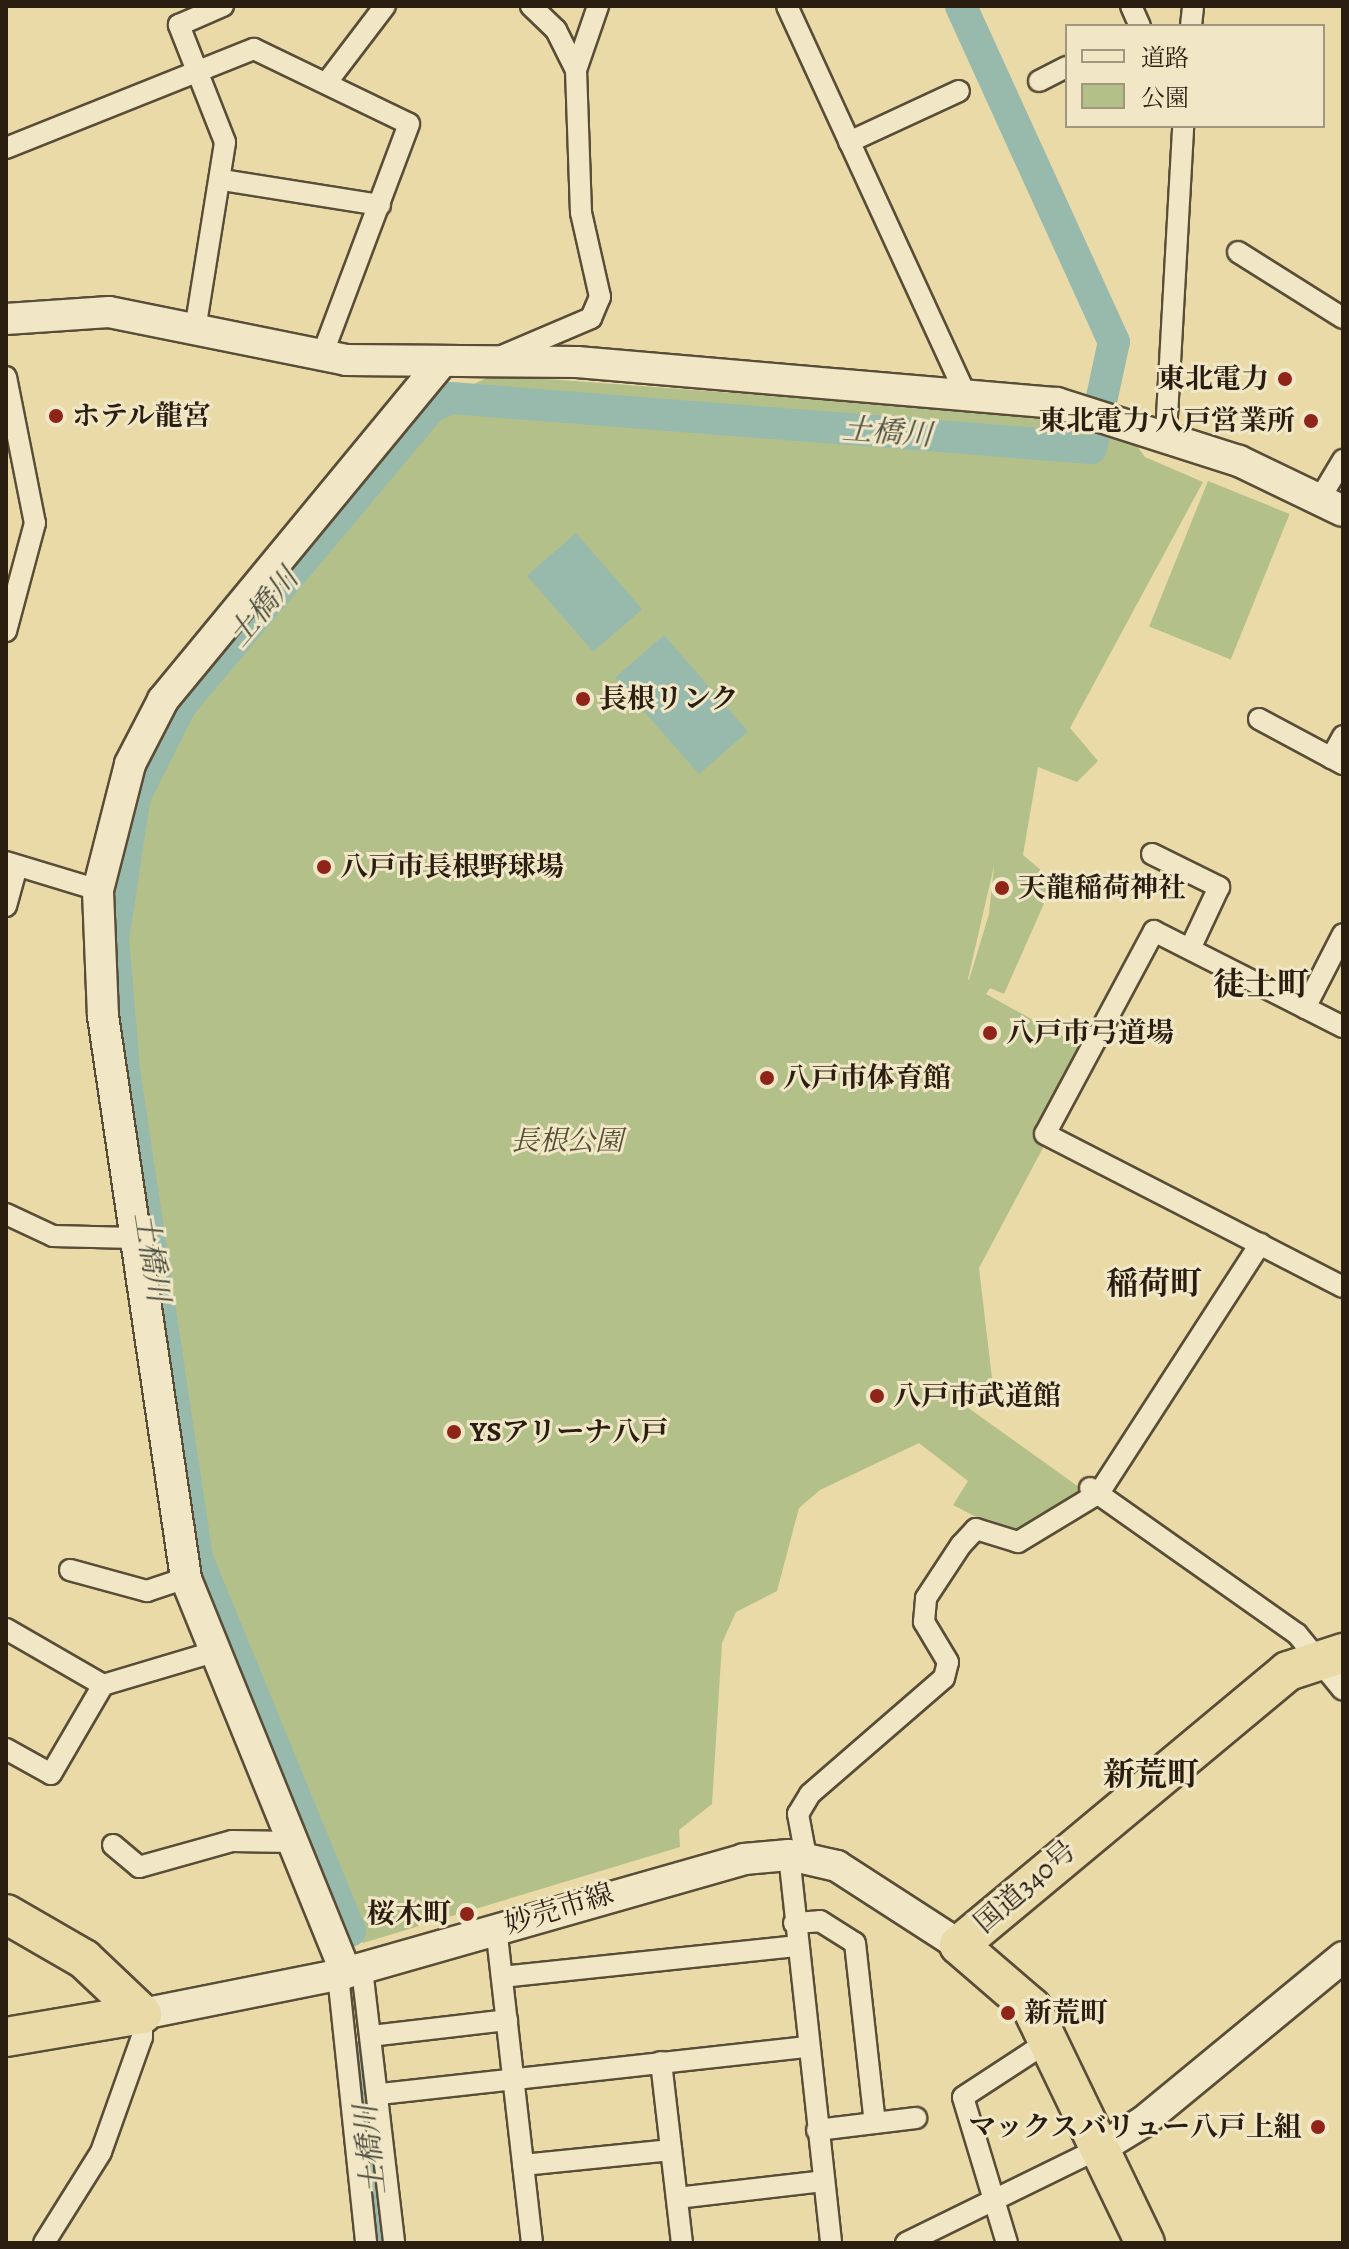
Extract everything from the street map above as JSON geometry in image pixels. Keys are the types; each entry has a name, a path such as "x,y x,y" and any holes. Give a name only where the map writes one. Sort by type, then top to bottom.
{"highway":[{"name":"国道340号","path":"1145,2243 1104,2146 1050,2040 1015,1989 959,1945 1288,1671 1336,1668"},
{"path":"6,1914 84,1959 142,2014"},
{"path":"6,2037 142,2014"}],"street":[{"path":"195,330 222,180 225,142 179,25 223,6"},
{"path":"327,82 385,6"},
{"path":"531,6 556,30 576,70"},
{"path":"494,360 591,318 600,297 581,213 576,70 598,6"},
{"path":"787,6 966,395"},
{"path":"6,148 254,49 409,124 322,355"},
{"path":"1039,81 1065,68"},
{"path":"849,142 959,91"},
{"path":"1166,434 1183,128"},
{"path":"222,180 380,205"},
{"path":"1238,252 1343,318"},
{"path":"6,319 52,310 109,312 322,355 442,362 494,360 1057,403 1166,434 1331,505 1343,460"},
{"path":"394,2243 380,2094 371,2036 348,1972 186,1578 133,1238 96,951 98,890 130,764 163,700 442,362"},
{"path":"6,377 35,523 6,631"},
{"path":"1259,719 1337,761 1343,736"},
{"path":"1152,854 1219,887 1190,949"},
{"path":"6,906 11,864 98,890"},
{"path":"1343,1027 1154,931 1045,1134 1343,1287"},
{"path":"1305,1008 1343,934"},
{"path":"6,1214 53,1236 133,1238"},
{"path":"831,2243 795,1946 798,1814 842,1759 944,1678 948,1662 924,1622 926,1598 968,1537 976,1529 1018,1542 1095,1490 1260,1244"},
{"path":"1095,1490 1297,1634 1336,1668"},
{"path":"70,1570 147,1591 186,1578"},
{"path":"6,1629 103,1685"},
{"path":"6,1749 51,1774 103,1685 214,1652"},
{"path":"113,1845 139,1867 232,1841 292,1842"},
{"name":"妙売市線","path":"142,2014 348,1972 675,1875 798,1856 837,1866 959,1945"},
{"path":"794,1923 820,1921 855,1943 875,2123"},
{"path":"496,1927 532,2243"},
{"path":"502,1977 795,1946"},
{"path":"906,2243 1104,2146 1143,2122 1343,1957"},
{"path":"348,1972 366,2243"},
{"path":"44,2243 101,2152 142,2037 142,2014"},
{"path":"371,2036 507,2020"},
{"path":"1007,2243 990,2203 963,2097 1050,2040"},
{"path":"380,2094 806,2047"},
{"path":"661,2062 682,2243"},
{"path":"817,2130 916,2118"},
{"path":"523,2165 671,2150"},
{"path":"677,2198 823,2181"}],"green space":[{"name":"長根公園","path":"493,375 1043,416 1133,441 1145,457 1203,482 1070,728 1098,761 1077,782 1038,767 1023,855 1054,881 1004,994 990,988 986,994 1084,1048 1045,1144 979,1268 992,1378 967,1407 1083,1490 1080,1497 1017,1538 953,1505 968,1481 919,1443 820,1490 799,1508 777,1591 736,1612 722,1643 712,1804 679,1830 680,1847 363,1943 344,1926 201,1587 118,1073 111,909 141,772 178,701 422,408","holes":["994,866 989,914 969,980"]},
{"path":"1208,481 1290,514 1231,660 1149,627"}],"shaded area":[{"path":"576,533 642,609 593,652 527,576"},
{"path":"664,635 748,732 699,774 615,678"}],"waterway":[{"name":"土橋川","path":"350,1931 197,1558 124,1069 113,939 135,796 181,705 431,407 451,398 1091,448 1114,342 961,6"},
{"name":"土橋川","path":"360,2057 380,2243"}],"place":[{"name":"東北電力","path":"1285,379"},
{"name":"ホテル龍宮","path":"56,416"},
{"name":"東北電力 八戸営業所","path":"1311,421"},
{"name":"長根リンク","path":"583,699"},
{"name":"八戸市長根野球場","path":"324,867"},
{"name":"天龍稲荷神社","path":"1002,888"},
{"name":"八戸市弓道場","path":"990,1033"},
{"name":"八戸市体育館","path":"767,1078"},
{"name":"八戸市武道館","path":"877,1396"},
{"name":"YSアリーナ八戸","path":"454,1432"},
{"name":"桜木町","path":"467,1914"},
{"name":"新荒町","path":"1008,2013"},
{"name":"マックスバリュー八戸上組","path":"1318,2127"}],"district":[{"name":"徒士町","path":"1261,984"},
{"name":"稲荷町","path":"1154,1283"},
{"name":"新荒町","path":"1151,1774"}]}
